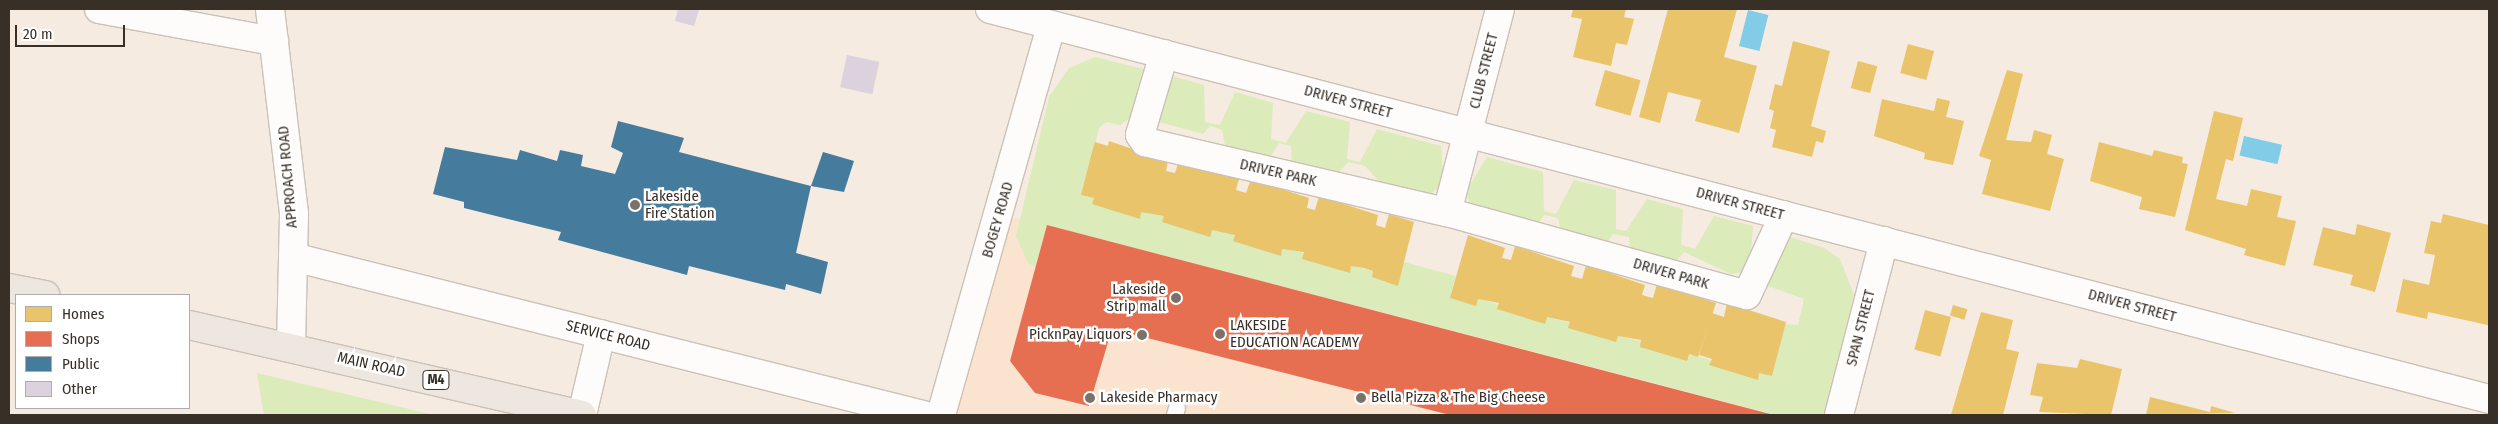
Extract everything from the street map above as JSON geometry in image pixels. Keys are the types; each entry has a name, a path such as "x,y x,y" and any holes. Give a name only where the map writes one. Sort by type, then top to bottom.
{"main road":[{"path":"9,288 40,294"},
{"name":"MAIN ROAD","path":"190,325 290,345 582,415"}],"street":[{"path":"99,9 274,41"},
{"name":"APPROACH ROAD","path":"270,9 294,214 290,345"},
{"name":"DRIVER STREET","path":"990,9 2489,399"},
{"name":"CLUB STREET","path":"1450,200 1500,9"},
{"name":"BOGEY ROAD","path":"941,415 1051,25"},
{"name":"DRIVER PARK","path":"1164,54 1140,135 1145,142 1450,200 1747,295 1762,267 1784,215"},
{"name":"SPAN STREET","path":"1839,415 1884,241"},
{"name":"SERVICE ROAD","path":"293,257 924,415"},
{"path":"582,415 601,334"}],"shaded area":[{"name":"Lakeside Strip mall","path":"1000,214 1762,412 1775,415 941,415"}],"green space":[{"path":"1095,57 1143,69 1133,116 1120,125 1106,122 1099,128 1082,195 1373,271 1404,262 1456,276 1450,298 1478,299 1772,376 1785,324 1798,325 1804,299 1768,286 1784,235 1824,248 1840,259 1854,295 1825,415 1776,415 1047,225 1035,267 1028,263 1016,236 1049,97 1069,68"},
{"path":"1165,74 1204,85 1205,122 1220,125 1235,92 1273,103 1271,139 1286,143 1306,111 1350,122 1347,159 1360,162 1377,129 1441,146 1444,184 1419,202 1388,191 1365,166 1348,162 1335,177 1292,165 1291,146 1279,143 1268,160 1226,151 1222,130 1210,126 1203,134 1159,122 1155,109"},
{"path":"1487,157 1543,172 1544,211 1556,214 1574,180 1616,190 1616,229 1626,231 1647,199 1683,209 1681,245 1695,249 1714,216 1753,226 1750,263 1743,272 1731,274 1684,252 1676,262 1630,251 1629,237 1613,234 1607,243 1562,236 1558,218 1544,215 1537,226 1472,210 1466,191"},
{"path":"257,373 434,415 264,415"}],"water":[{"path":"1748,10 1768,15 1759,51 1739,46"},
{"path":"2244,136 2282,145 2278,164 2240,155"}],"building: Homes":[{"path":"1573,9 1626,9 1624,17 1634,19 1627,45 1616,43 1611,66 1573,57 1582,19 1571,17"},
{"path":"1668,9 1737,9 1724,57 1757,66 1739,133 1695,121 1701,100 1668,92 1660,123 1639,117"},
{"path":"1793,41 1830,51 1811,126 1826,131 1823,143 1816,141 1812,157 1772,147 1776,130 1770,128 1774,111 1769,109 1775,84 1782,86"},
{"path":"1908,44 1934,51 1926,80 1900,73"},
{"path":"1858,61 1877,66 1870,93 1851,88"},
{"path":"1605,70 1641,80 1630,116 1595,106"},
{"path":"2007,70 2023,74 2006,140 2031,142 2034,130 2052,135 2047,154 2064,159 2050,211 1982,194 1991,160 1979,156"},
{"path":"1937,98 1950,101 1946,117 1964,121 1953,165 1924,159 1925,153 1874,136 1882,99 1934,111"},
{"path":"2214,111 2243,118 2233,161 2226,159 2216,199 2247,206 2251,189 2282,196 2277,217 2296,221 2285,266 2244,255 2246,249 2185,230"},
{"path":"1109,141 1168,161 1166,171 1175,173 1179,160 1224,172 1239,179 1236,190 1246,193 1251,179 1309,198 1307,208 1315,210 1319,196 1378,215 1376,225 1385,228 1389,214 1414,222 1398,286 1372,277 1373,271 1364,268 1351,266 1350,273 1302,259 1304,252 1282,249 1281,256 1233,241 1235,235 1212,230 1210,237 1162,222 1164,216 1141,212 1140,219 1092,204 1094,198 1081,195 1092,152 1095,142 1108,146"},
{"path":"2099,142 2152,156 2154,150 2183,157 2182,163 2188,164 2175,217 2139,209 2142,197 2090,181"},
{"path":"2443,214 2489,225 2488,325 2428,312 2427,319 2396,312 2403,279 2429,285 2435,255 2424,253 2431,221 2441,223"},
{"path":"2357,224 2391,233 2375,292 2350,285 2353,275 2313,265 2323,227 2355,235"},
{"path":"1468,235 1505,248 1502,258 1511,260 1515,246 1574,266 1571,276 1582,279 1586,265 1645,285 1642,295 1653,298 1657,284 1716,303 1698,357 1689,354 1687,361 1640,347 1641,340 1618,336 1616,342 1568,328 1570,322 1547,317 1545,324 1497,309 1499,303 1478,299 1476,306 1450,298"},
{"path":"1727,303 1786,322 1772,376 1759,373 1758,380 1709,365 1712,359 1699,355 1712,313 1724,317"},
{"path":"1953,305 1967,309 1964,320 1950,316"},
{"path":"1925,310 1951,317 1940,357 1914,350"},
{"path":"1981,312 2013,320 2006,349 2019,352 2003,415 1951,415"},
{"path":"2080,359 2122,369 2111,415 2039,412 2043,397 2030,395 2037,363 2077,368"},
{"path":"2150,397 2210,412 2211,406 2235,413 2146,415"}],"building: Shops":[{"name":"Lakeside Strip mall","path":"1047,225 1774,415 1450,415 1112,329 1089,406 1035,393 1010,361"}],"building: Public":[{"name":"Lakeside Fire Station","path":"618,121 684,138 679,152 811,186 796,253 828,262 821,294 786,284 785,290 689,266 687,275 558,240 561,232 464,208 464,202 433,194 445,147 517,160 520,150 557,161 560,150 583,155 581,166 615,174 623,153 611,147"},
{"path":"823,152 854,161 844,192 811,186"}],"building: Other":[{"path":"678,9 699,10 694,26 675,21"},
{"path":"847,55 879,62 872,94 840,87"}],"place":[{"name":"Lakeside Fire Station","path":"635,205"},
{"name":"Lakeside Strip mall","path":"1176,298"},
{"name":"LAKESIDE EDUCATION ACADEMY","path":"1220,334"},
{"name":"PicknPay Liquors","path":"1142,335"},
{"name":"Lakeside Pharmacy","path":"1090,398"},
{"name":"Bella Pizza & The Big Cheese","path":"1361,398"}]}
